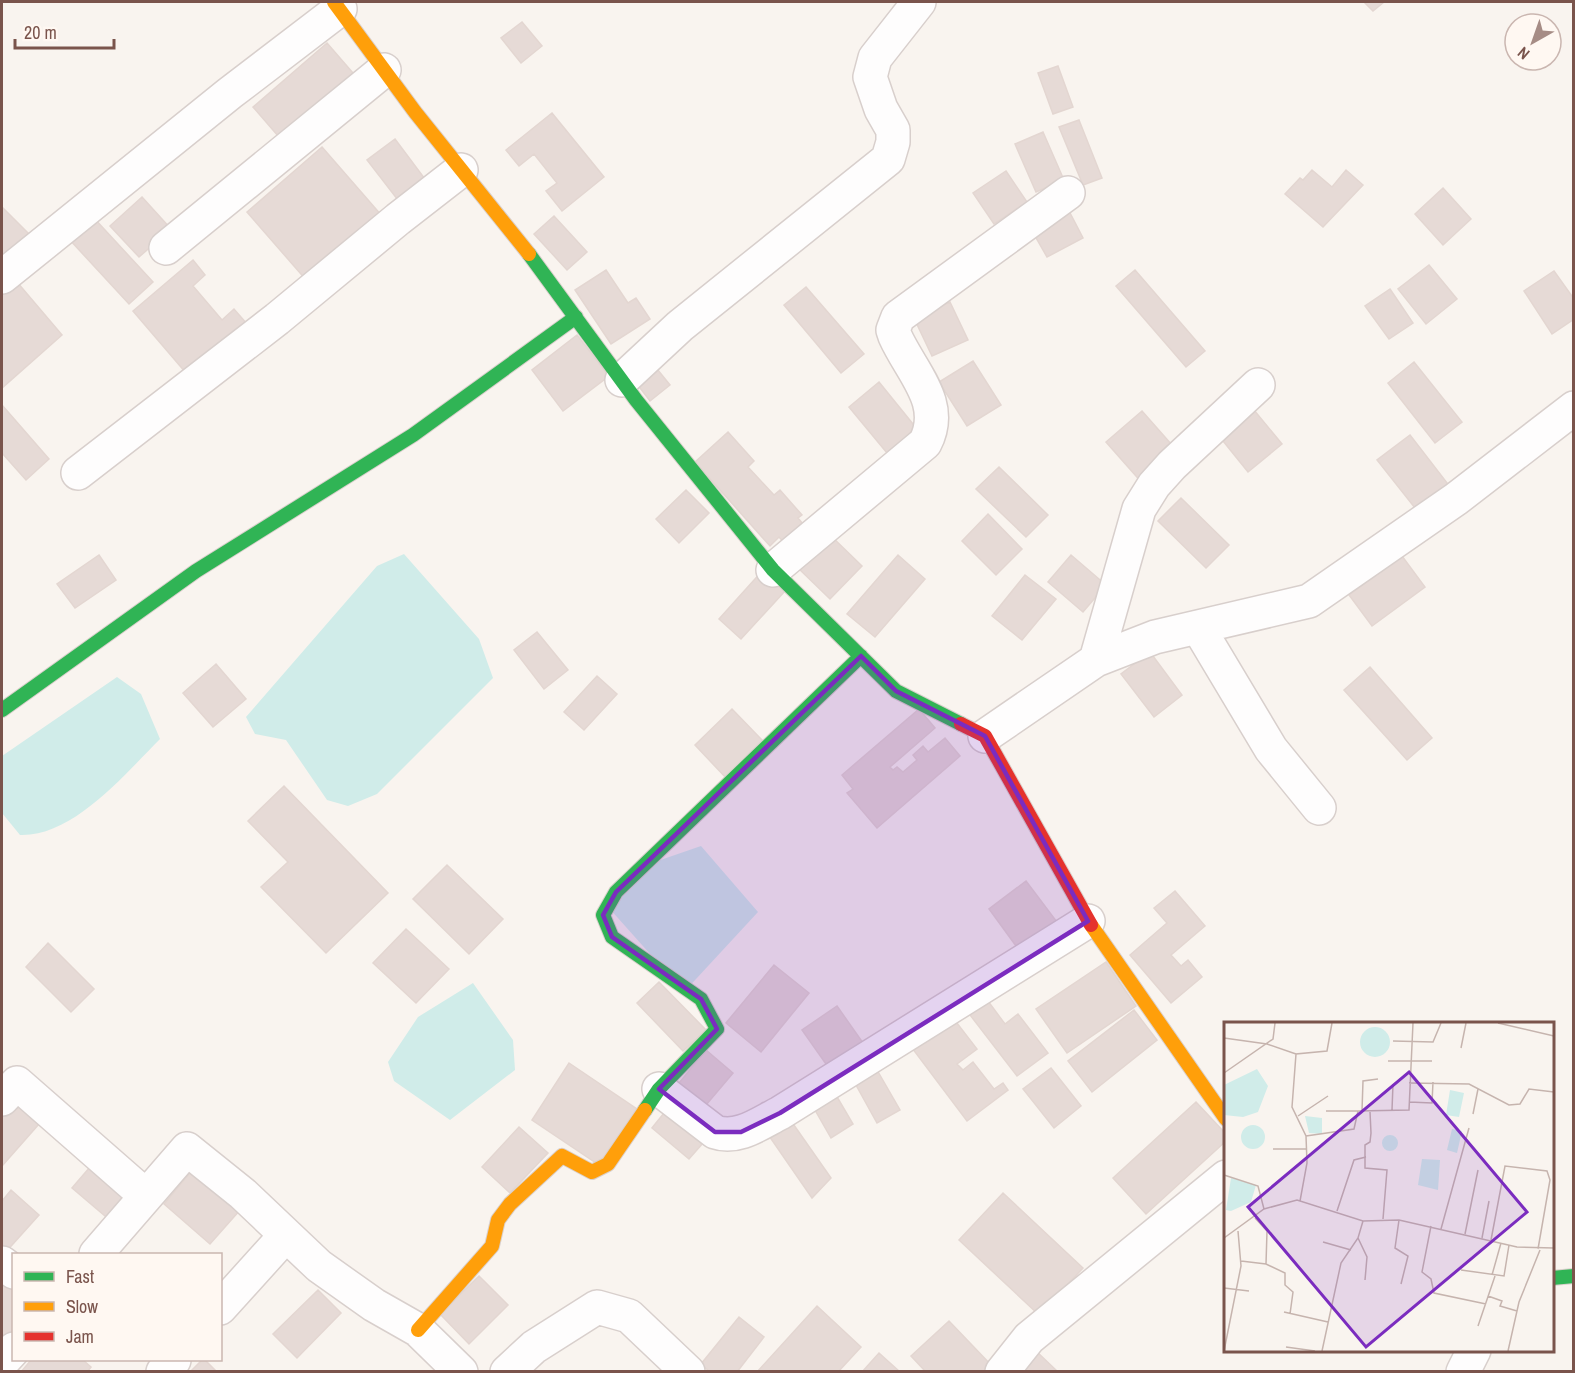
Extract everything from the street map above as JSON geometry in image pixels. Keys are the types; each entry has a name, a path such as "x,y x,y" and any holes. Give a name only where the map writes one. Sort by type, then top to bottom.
{"street":[{"path":"622,380 680,326 888,159 893,142 893,130 880,109 870,77 875,58 919,2"},
{"path":"2,277 337,5 384,70 576,317 622,380 773,570 896,691 985,736 1088,921 1224,1116"},
{"path":"166,248 384,70"},
{"path":"78,473 278,319 398,219 462,170"},
{"path":"773,570 925,443 932,430 934,415 929,399 893,330 898,317 1068,193"},
{"path":"2,710 196,571 413,435 576,317"},
{"path":"1096,660 1139,509 1154,485 1258,385"},
{"path":"985,736 1096,660 1155,637 1309,601 1456,499 1574,408"},
{"path":"1198,627 1271,749 1319,808"},
{"path":"418,1330 492,1246 498,1220 510,1204 562,1156 592,1172 608,1164 659,1089 717,1029 701,999 612,937 603,915 616,892 861,657"},
{"path":"659,1089 715,1132 724,1136 741,1132 780,1113 1088,921"},
{"path":"2,1099 17,1083 146,1196"},
{"path":"97,1253 187,1149 243,1194 319,1266 374,1305 418,1330 460,1371"},
{"path":"1002,1371 1029,1338 1224,1179"},
{"path":"222,1306 286,1235"},
{"path":"1554,1278 1574,1276"},
{"path":"507,1371 534,1347 597,1307 629,1316 688,1371"},
{"path":"1463,1371 1473,1352"}],"highlighted area":[{"path":"861,656 896,691 985,736 1088,921 780,1113 741,1132 715,1132 659,1089 717,1029 701,999 612,937 603,915 616,892"}],"water":[{"path":"404,554 479,639 493,678 377,794 348,806 327,800 286,740 255,734 246,717 377,566"},
{"path":"117,677 141,694 160,739 97,801 78,815 59,826 40,833 20,835 2,813 2,756"},
{"path":"701,846 758,912 684,992 609,908 646,865"},
{"path":"473,983 513,1040 515,1070 450,1120 394,1081 388,1062 418,1017"}],"building":[{"path":"1364,2 1384,2 1373,11"},
{"path":"522,22 542,46 521,63 501,38"},
{"path":"327,43 359,80 285,144 253,107"},
{"path":"1058,66 1073,107 1053,114 1038,73"},
{"path":"552,113 604,177 562,211 546,191 557,183 534,154 519,166 506,150"},
{"path":"1079,120 1102,178 1083,185 1059,127"},
{"path":"1043,132 1064,180 1036,192 1015,144"},
{"path":"395,139 428,183 401,204 367,160"},
{"path":"322,147 382,216 307,281 247,212"},
{"path":"1312,170 1332,187 1346,170 1363,185 1323,227 1285,194 1300,178 1303,180"},
{"path":"1006,171 1027,202 994,224 973,193"},
{"path":"1443,188 1471,219 1443,245 1415,214"},
{"path":"142,197 171,229 139,257 110,226"},
{"path":"2,207 29,234 2,260"},
{"path":"1068,209 1083,238 1047,257 1031,229"},
{"path":"554,216 587,252 567,270 534,234"},
{"path":"93,217 153,282 129,304 69,239"},
{"path":"193,260 205,275 193,286 222,320 234,309 254,332 192,380 133,311"},
{"path":"1429,265 1457,299 1426,324 1398,289"},
{"path":"606,270 628,303 636,298 650,319 611,344 575,290"},
{"path":"1135,270 1205,351 1186,367 1116,286"},
{"path":"1554,271 1574,299 1574,319 1552,334 1524,291"},
{"path":"17,282 62,335 2,388 2,295"},
{"path":"806,287 864,354 841,373 784,305"},
{"path":"1390,289 1413,323 1389,339 1365,306"},
{"path":"950,302 968,340 932,356 914,318"},
{"path":"577,335 609,376 563,411 532,370"},
{"path":"973,361 1001,405 967,426 939,382"},
{"path":"1414,362 1462,422 1435,443 1388,383"},
{"path":"653,364 670,385 650,401 633,379"},
{"path":"879,382 917,429 887,453 849,407"},
{"path":"1249,404 1282,444 1248,472 1215,431"},
{"path":"2,405 49,459 26,480 2,453"},
{"path":"1142,411 1179,453 1143,484 1106,442"},
{"path":"728,432 754,461 748,467 774,495 780,490 802,515 798,518 807,529 788,547 779,537 770,546 695,462"},
{"path":"1410,435 1451,488 1419,513 1377,460"},
{"path":"999,467 1048,515 1026,537 976,489"},
{"path":"686,490 709,513 679,543 656,519"},
{"path":"1181,498 1229,545 1206,568 1158,521"},
{"path":"988,514 1022,549 996,575 962,541"},
{"path":"828,533 862,566 830,599 796,566"},
{"path":"99,555 116,580 75,608 57,584"},
{"path":"898,555 925,579 875,637 847,614"},
{"path":"1071,555 1106,585 1083,612 1048,582"},
{"path":"1402,556 1425,587 1372,626 1349,595"},
{"path":"763,570 785,591 741,639 719,619"},
{"path":"1025,575 1056,599 1022,640 992,616"},
{"path":"537,632 568,670 544,689 514,650"},
{"path":"1150,652 1182,695 1154,717 1121,674"},
{"path":"216,664 246,699 213,727 183,693"},
{"path":"1370,667 1432,738 1407,760 1344,690"},
{"path":"597,676 617,694 584,730 564,712"},
{"path":"732,709 764,742 727,779 695,745"},
{"path":"919,709 935,728 890,767 893,770 897,767 903,772 917,760 913,755 923,746 928,752 945,738 960,756 877,828 847,793 853,789 842,775"},
{"path":"284,786 388,893 326,953 261,887 288,862 248,821"},
{"path":"447,865 503,919 469,954 413,899"},
{"path":"1026,881 1057,922 1019,950 989,909"},
{"path":"1175,891 1205,926 1171,955 1181,966 1188,960 1202,977 1171,1003 1130,955 1167,923 1154,908"},
{"path":"406,929 449,969 416,1003 373,963"},
{"path":"48,943 94,989 71,1012 26,967"},
{"path":"1106,962 1136,1006 1067,1053 1036,1009"},
{"path":"774,965 809,993 761,1052 726,1023"},
{"path":"659,982 706,1030 683,1051 637,1003"},
{"path":"985,997 1005,1024 1018,1014 1048,1053 1017,1076 967,1011"},
{"path":"837,1006 868,1050 833,1074 802,1030"},
{"path":"1134,1010 1157,1040 1092,1092 1068,1061"},
{"path":"950,1014 977,1049 957,1064 963,1070 973,1062 994,1089 1003,1083 1008,1090 967,1121 909,1044"},
{"path":"706,1050 733,1073 706,1105 679,1083"},
{"path":"569,1063 637,1109 599,1165 532,1120"},
{"path":"873,1063 900,1110 877,1123 851,1076"},
{"path":"1051,1068 1081,1106 1054,1128 1023,1089"},
{"path":"833,1090 853,1124 831,1138 811,1103"},
{"path":"15,1102 39,1124 2,1166 2,1117"},
{"path":"1196,1102 1224,1132 1224,1143 1146,1214 1113,1178"},
{"path":"672,1103 710,1135 689,1159 652,1128"},
{"path":"789,1118 831,1178 812,1198 767,1133"},
{"path":"519,1127 548,1153 510,1193 482,1167"},
{"path":"90,1167 130,1200 112,1222 72,1188"},
{"path":"193,1169 240,1210 210,1244 164,1204"},
{"path":"11,1190 39,1215 3,1255 2,1201"},
{"path":"1003,1193 1083,1268 1039,1315 959,1240"},
{"path":"2,1275 12,1283 12,1340 2,1352"},
{"path":"479,1276 508,1305 469,1344 440,1314"},
{"path":"318,1290 341,1313 297,1358 273,1334"},
{"path":"817,1306 861,1347 838,1372 757,1372"},
{"path":"739,1317 764,1337 737,1372 710,1372 701,1364"},
{"path":"949,1321 993,1367 988,1372 926,1372 911,1356"},
{"path":"1035,1350 1058,1372 1015,1372"},
{"path":"879,1353 900,1372 862,1372"},
{"path":"30,1361 84,1361 91,1367 87,1372 21,1372"},
{"path":"201,1361 206,1361 217,1372 190,1372"}],"traffic: fast":[{"path":"529,254 636,400 773,570 896,691 961,724"},
{"path":"2,710 196,571 413,435 576,317"},
{"path":"645,1110 659,1089 717,1029 701,999 612,937 603,915 616,892 861,656"},
{"path":"1554,1278 1574,1276"}],"traffic: slow":[{"path":"334,2 415,112 529,254"},
{"path":"1091,925 1224,1116"},
{"path":"418,1330 492,1246 498,1220 510,1204 562,1156 592,1172 608,1164 645,1110"}],"traffic: jam":[{"path":"961,724 985,736 1091,925"}]}
